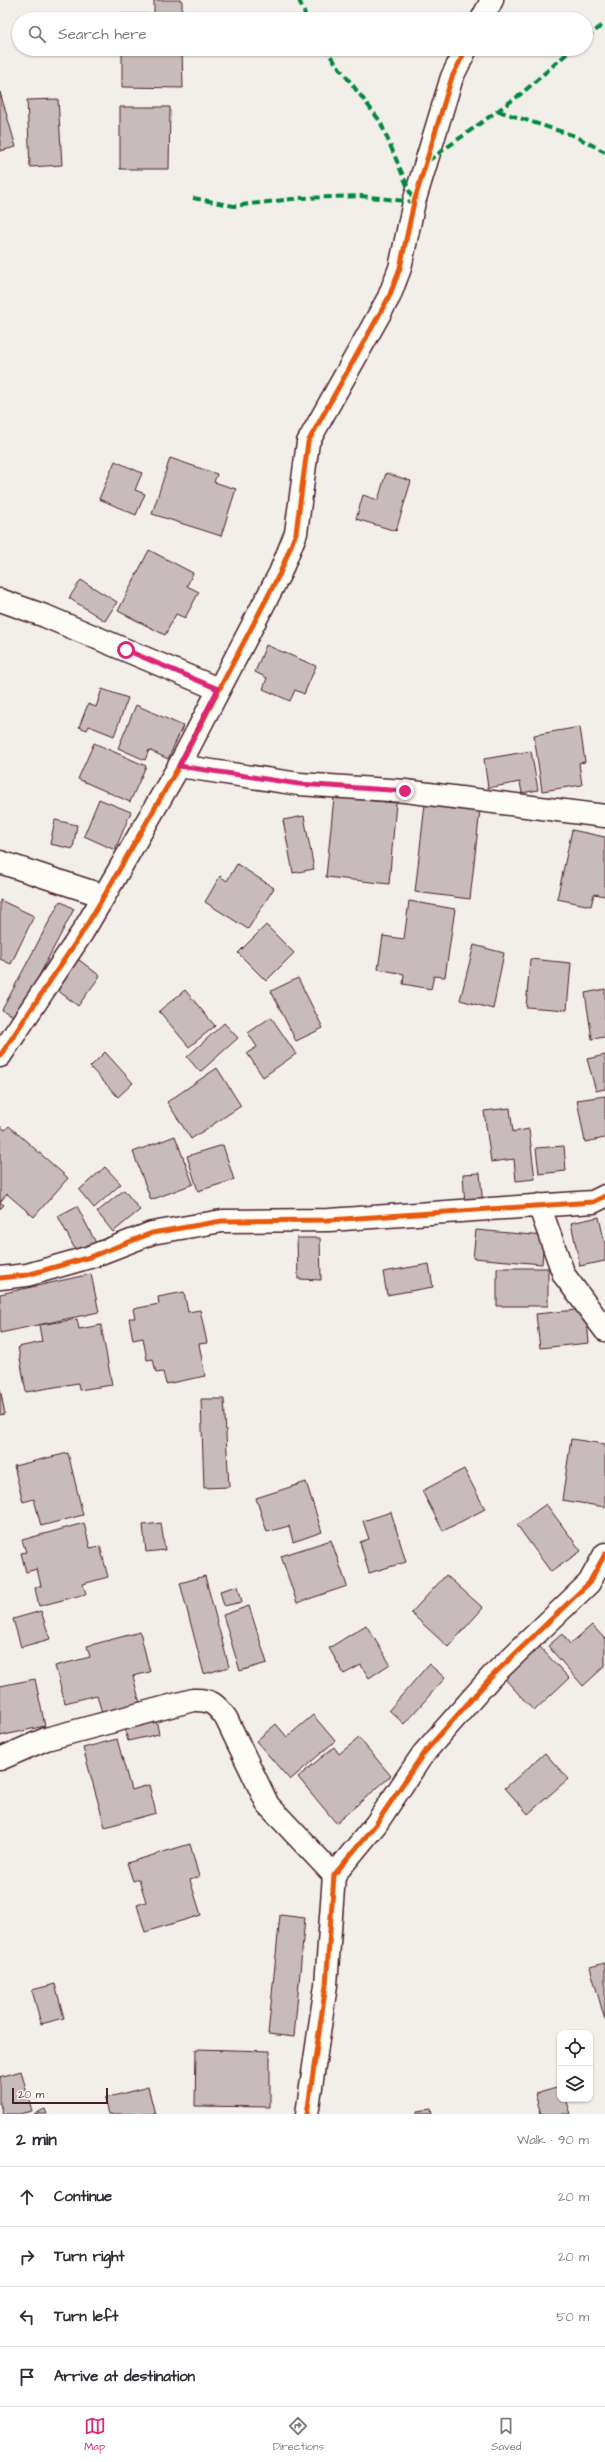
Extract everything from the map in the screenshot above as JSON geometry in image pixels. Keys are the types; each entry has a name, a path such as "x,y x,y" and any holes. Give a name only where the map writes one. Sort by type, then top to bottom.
{"street":[{"path":"486,12 492,0"},
{"path":"0,1056 82,933 104,896 179,766 280,573 296,533 308,442 389,297 400,268 414,202 452,77 462,56"},
{"path":"0,600 45,616 218,689"},
{"path":"179,766 299,784 405,791 605,816"},
{"path":"0,862 104,896"},
{"path":"0,1278 27,1275 90,1257 152,1233 222,1221 329,1220 593,1202 605,1196"},
{"path":"539,1205 564,1275 605,1330"},
{"path":"307,2114 326,1985 334,1875 376,1824 424,1754 492,1676 589,1583 605,1554"},
{"path":"0,1759 46,1739 193,1700 211,1701 218,1706 226,1718 268,1805 334,1875"}],"building":[{"path":"154,0 182,0 182,12 154,12"},
{"path":"122,56 182,56 183,88 122,87"},
{"path":"0,92 16,147 0,151"},
{"path":"58,99 62,165 30,167 27,100"},
{"path":"120,107 170,107 169,169 120,169"},
{"path":"170,458 217,474 214,482 236,489 221,536 152,514"},
{"path":"115,461 142,473 135,490 145,494 136,515 99,499"},
{"path":"386,473 411,481 396,531 356,519 363,495 378,500"},
{"path":"149,550 193,573 187,586 199,592 185,618 176,614 165,635 118,611"},
{"path":"81,580 117,602 105,621 69,598"},
{"path":"266,645 316,666 304,694 295,690 290,701 263,689 267,678 255,672"},
{"path":"102,689 128,698 114,736 89,726 87,730 79,727 88,704 96,707"},
{"path":"136,705 183,726 168,759 149,750 145,760 118,748"},
{"path":"580,727 585,762 579,763 582,785 542,791 534,735"},
{"path":"94,743 146,766 130,802 78,779"},
{"path":"531,751 538,790 522,793 520,782 488,788 484,759"},
{"path":"334,797 396,803 389,884 326,877"},
{"path":"99,799 131,812 115,850 84,836"},
{"path":"425,804 480,810 470,899 415,892"},
{"path":"304,816 314,869 293,873 283,820"},
{"path":"55,820 77,825 73,849 50,844"},
{"path":"572,830 605,837 605,896 594,894 591,906 557,899"},
{"path":"237,864 274,888 248,929 205,902 220,876 227,881"},
{"path":"0,900 34,916 11,964 0,959"},
{"path":"60,901 74,909 17,1018 2,1010"},
{"path":"409,901 455,909 445,977 434,976 431,989 403,984 404,974 378,969 383,936 404,939"},
{"path":"266,925 294,953 266,981 238,953"},
{"path":"474,945 504,953 493,1009 460,1000"},
{"path":"78,959 100,976 78,1006 56,989"},
{"path":"530,959 571,963 567,1010 526,1007"},
{"path":"298,978 323,1028 296,1041 271,991"},
{"path":"605,989 605,1037 592,1039 585,993"},
{"path":"185,990 215,1026 189,1047 159,1011"},
{"path":"271,1017 296,1054 263,1077 247,1053 257,1047 248,1033"},
{"path":"224,1023 238,1038 200,1072 187,1057"},
{"path":"105,1052 133,1083 118,1097 90,1067"},
{"path":"605,1055 605,1089 596,1091 587,1059"},
{"path":"217,1068 241,1106 191,1139 167,1102"},
{"path":"605,1096 605,1138 585,1142 577,1100"},
{"path":"510,1108 513,1132 529,1129 535,1179 516,1181 514,1159 491,1162 484,1111"},
{"path":"0,1126 5,1130 9,1126 68,1178 34,1217 7,1194 0,1202"},
{"path":"175,1136 193,1184 151,1200 133,1152"},
{"path":"223,1145 234,1180 198,1191 187,1156"},
{"path":"564,1146 566,1171 539,1174 536,1148"},
{"path":"105,1167 121,1184 94,1208 79,1190"},
{"path":"480,1173 483,1206 465,1208 463,1174"},
{"path":"124,1190 140,1210 113,1232 97,1212"},
{"path":"0,1202 4,1205 0,1209"},
{"path":"77,1206 98,1247 79,1257 58,1216"},
{"path":"599,1217 605,1244 605,1261 580,1266 571,1223"},
{"path":"476,1230 544,1236 542,1264 473,1258"},
{"path":"297,1238 320,1238 321,1280 298,1279"},
{"path":"429,1264 433,1287 387,1295 383,1272"},
{"path":"497,1268 548,1268 548,1306 497,1306"},
{"path":"91,1274 99,1312 0,1333 0,1294"},
{"path":"184,1292 188,1312 200,1310 207,1343 199,1344 205,1376 166,1384 163,1372 156,1373 153,1359 147,1360 143,1338 133,1340 129,1318 135,1318 133,1309 159,1304 158,1297"},
{"path":"586,1309 589,1343 540,1348 536,1314"},
{"path":"77,1319 79,1329 101,1325 112,1385 79,1390 78,1383 26,1392 18,1347 42,1342 39,1325"},
{"path":"0,1389 5,1414 0,1415"},
{"path":"201,1399 224,1399 229,1487 204,1488"},
{"path":"571,1439 605,1444 605,1507 562,1500"},
{"path":"68,1453 83,1515 41,1526 34,1499 23,1502 14,1466"},
{"path":"464,1469 485,1509 443,1531 422,1491"},
{"path":"306,1482 322,1532 293,1542 289,1526 267,1532 256,1498"},
{"path":"546,1504 581,1551 551,1572 517,1525"},
{"path":"391,1512 406,1562 369,1573 360,1542 369,1539 363,1521"},
{"path":"84,1523 90,1548 100,1546 108,1577 83,1584 86,1594 39,1606 35,1588 41,1586 37,1569 26,1572 21,1553 26,1552 22,1540"},
{"path":"161,1523 165,1550 146,1552 143,1525"},
{"path":"331,1540 347,1586 297,1603 281,1556"},
{"path":"446,1575 483,1608 448,1647 411,1613"},
{"path":"205,1576 229,1667 204,1674 180,1583"},
{"path":"238,1586 242,1602 224,1606 220,1591"},
{"path":"249,1606 267,1663 240,1671 223,1615"},
{"path":"41,1611 50,1639 21,1647 13,1619"},
{"path":"366,1625 390,1664 369,1678 361,1665 344,1674 329,1648"},
{"path":"592,1625 605,1639 605,1666 583,1686 548,1646 562,1634 570,1644"},
{"path":"140,1632 150,1672 133,1676 140,1703 102,1713 97,1695 65,1703 55,1666 90,1657 87,1646"},
{"path":"539,1646 569,1678 534,1711 505,1679"},
{"path":"429,1664 445,1678 404,1724 389,1710"},
{"path":"35,1679 45,1726 0,1736 0,1686"},
{"path":"155,1714 159,1734 128,1741 123,1722"},
{"path":"313,1715 335,1741 290,1780 256,1741 276,1724 287,1737"},
{"path":"359,1738 391,1776 336,1823 298,1777 334,1747 339,1754"},
{"path":"117,1739 131,1790 149,1785 156,1813 105,1827 83,1748"},
{"path":"545,1753 568,1779 528,1814 505,1788"},
{"path":"190,1844 199,1877 190,1880 201,1915 145,1932 137,1905 146,1902 139,1879 133,1881 127,1863"},
{"path":"280,1915 305,1918 294,2037 268,2034"},
{"path":"605,1963 605,2020 590,1967"},
{"path":"55,1984 64,2018 41,2024 32,1990"},
{"path":"196,2049 270,2051 270,2107 195,2106"},
{"path":"21,2071 32,2111 19,2114 3,2114 0,2103 0,2077"},
{"path":"148,2087 155,2114 109,2114 105,2098"},
{"path":"557,2088 557,2102 567,2102 571,2114 541,2114 535,2094"},
{"path":"45,2109 47,2114 34,2114"},
{"path":"431,2109 432,2114 417,2114 417,2111"}],"marked path":[{"path":"299,0 304,12"},
{"path":"593,32 605,23"},
{"path":"193,198 234,206 301,198 361,196 414,202 380,121 330,56"},
{"path":"428,161 521,94 564,56"},
{"path":"498,111 575,136 605,152"}],"cycle path":[{"path":"0,1056 82,933 104,896 179,766 280,573 296,533 308,442 389,297 400,268 414,202 452,77 462,56"},
{"path":"0,1278 27,1275 90,1257 152,1233 222,1221 329,1220 593,1202 605,1196"},
{"path":"307,2114 326,1985 334,1875 376,1824 423,1754 492,1676 589,1583 605,1554"}],"route":[{"path":"126,650 218,689 179,766 299,784 405,791"}]}
